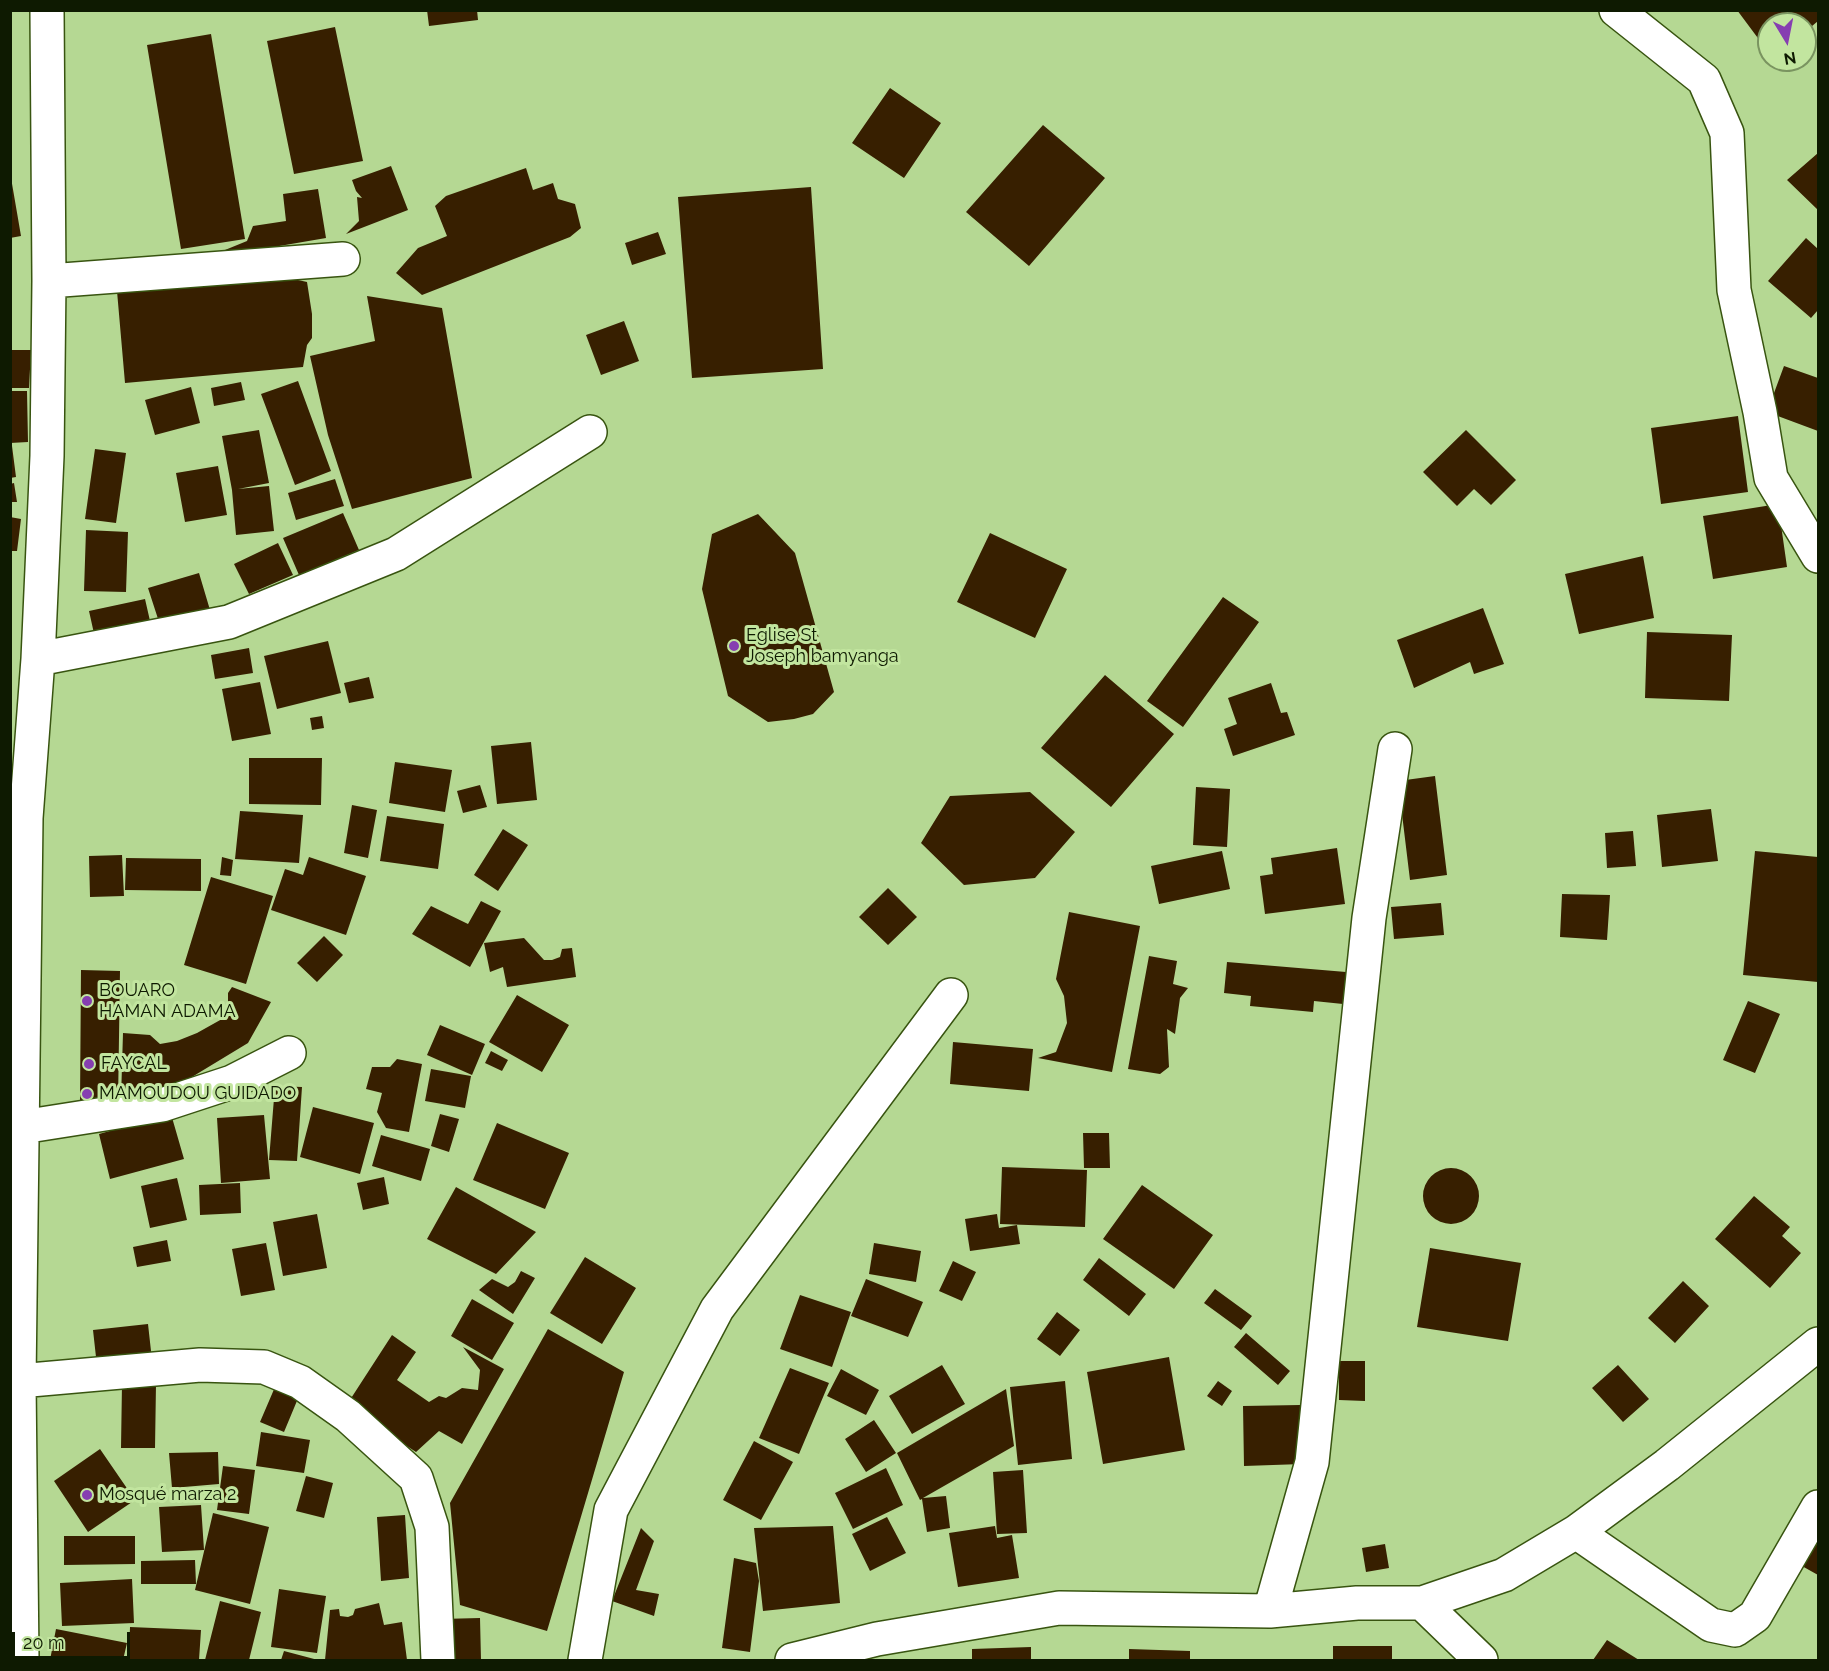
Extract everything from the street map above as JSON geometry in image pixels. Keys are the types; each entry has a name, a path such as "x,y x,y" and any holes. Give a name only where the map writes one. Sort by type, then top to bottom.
{"street":[{"path":"22,1660 16,1545 22,1127 18,809 38,659 47,456 49,281 47,10"},
{"path":"1616,10 1704,80 1727,133 1734,290 1760,412 1771,478 1818,556"},
{"path":"49,281 343,259"},
{"path":"38,659 229,622 396,554 590,432"},
{"path":"1270,1611 1312,1462 1369,918 1395,749"},
{"path":"585,1660 611,1510 717,1309 951,995"},
{"path":"22,1127 162,1105 232,1082 289,1053"},
{"path":"792,1660 877,1640 1059,1608 1270,1611 1357,1603 1422,1603 1504,1575 1576,1532 1667,1465 1818,1344"},
{"path":"19,1381 200,1365 264,1366 300,1382 348,1416 416,1478 432,1527 438,1660"},
{"path":"1576,1532 1711,1625 1735,1630 1755,1616 1818,1507"},
{"path":"1422,1603 1481,1660"}],"building":[{"path":"427,10 477,10 478,20 429,26"},
{"path":"1737,10 1818,10 1817,22 1817,12 1757,12 1757,37"},
{"path":"335,27 363,161 294,174 267,41"},
{"path":"211,34 245,239 181,249 147,45"},
{"path":"890,88 941,123 904,178 852,143"},
{"path":"1043,125 1105,178 1029,266 966,212"},
{"path":"1818,153 1818,210 1787,180"},
{"path":"391,166 408,210 346,234 359,221 357,197 362,198 356,191 352,180"},
{"path":"526,168 533,190 553,183 558,199 575,204 581,228 570,237 422,295 396,273 418,248 447,236 435,206 446,196"},
{"path":"10,172 21,236 10,238"},
{"path":"811,187 823,369 692,378 678,197"},
{"path":"318,189 326,238 221,256 225,250 247,241 253,226 286,221 283,194"},
{"path":"658,232 666,254 632,265 625,243"},
{"path":"1806,238 1818,249 1818,310 1811,318 1768,281"},
{"path":"292,272 298,280 307,282 312,314 312,338 307,345 303,367 125,383 117,291"},
{"path":"367,296 442,308 472,478 352,509 328,435 310,356 375,341"},
{"path":"624,321 639,361 601,375 586,335"},
{"path":"10,350 31,350 29,388 10,388"},
{"path":"1784,366 1818,378 1818,431 1767,412"},
{"path":"298,381 331,471 295,485 261,394"},
{"path":"241,382 245,400 214,406 211,388"},
{"path":"191,387 200,423 155,435 145,400"},
{"path":"10,391 27,391 28,442 10,443"},
{"path":"1738,416 1748,492 1661,504 1651,428"},
{"path":"259,430 269,483 238,489 269,486 274,531 236,535 232,490 222,436"},
{"path":"1466,430 1516,480 1491,505 1474,489 1457,506 1423,472"},
{"path":"12,446 16,477 10,478 10,447"},
{"path":"95,449 126,453 116,523 85,519"},
{"path":"218,466 227,515 185,522 176,473"},
{"path":"335,479 344,506 296,520 288,493"},
{"path":"14,483 17,502 10,502 10,484"},
{"path":"1778,504 1787,567 1713,579 1703,516"},
{"path":"343,513 359,550 299,575 283,538"},
{"path":"758,514 795,553 834,692 813,714 768,722 728,696 702,589 712,534"},
{"path":"10,517 21,519 17,551 10,551"},
{"path":"86,530 128,532 126,592 84,591"},
{"path":"990,533 1067,569 1035,638 957,602"},
{"path":"278,543 293,575 249,594 234,564"},
{"path":"1643,556 1654,618 1579,634 1565,574"},
{"path":"199,573 210,610 160,625 148,588"},
{"path":"1223,597 1259,622 1183,727 1147,701"},
{"path":"145,599 153,634 97,647 89,611"},
{"path":"1483,608 1504,664 1474,674 1470,662 1414,688 1397,640"},
{"path":"1647,632 1732,635 1729,701 1645,698"},
{"path":"328,641 341,693 277,709 264,656"},
{"path":"249,648 253,673 215,679 211,655"},
{"path":"1105,675 1174,734 1111,807 1041,748"},
{"path":"369,677 374,698 349,703 344,683"},
{"path":"260,682 271,734 232,741 222,689"},
{"path":"1271,683 1281,713 1287,712 1295,735 1233,756 1224,729 1237,724 1228,698"},
{"path":"322,716 324,728 312,730 310,718"},
{"path":"531,742 537,800 497,804 491,746"},
{"path":"249,758 322,758 321,805 249,804"},
{"path":"395,762 452,770 445,812 389,803"},
{"path":"1435,776 1447,875 1410,880 1398,781"},
{"path":"480,785 487,807 463,813 457,791"},
{"path":"1196,787 1230,789 1227,847 1193,845"},
{"path":"1030,792 1075,832 1035,878 964,885 921,843 950,796"},
{"path":"352,805 377,810 368,858 344,853"},
{"path":"1711,809 1718,861 1662,867 1657,815"},
{"path":"240,811 303,815 299,863 235,859"},
{"path":"387,816 444,824 438,869 380,861"},
{"path":"503,829 528,845 498,891 474,875"},
{"path":"1633,831 1636,866 1607,868 1605,833"},
{"path":"1337,848 1345,904 1265,914 1260,876 1273,874 1271,858"},
{"path":"1222,851 1230,889 1159,904 1151,866"},
{"path":"1755,851 1818,857 1818,982 1743,975"},
{"path":"122,855 124,896 90,897 89,856"},
{"path":"222,857 233,860 231,876 220,875"},
{"path":"309,857 366,876 346,935 271,910 285,869 303,875"},
{"path":"126,858 201,859 201,891 125,890"},
{"path":"211,877 273,896 246,984 184,965"},
{"path":"888,888 917,917 888,945 859,917"},
{"path":"1562,894 1610,895 1607,940 1560,937"},
{"path":"481,901 501,911 470,967 412,934 431,906 468,924"},
{"path":"1441,903 1444,935 1394,939 1391,907"},
{"path":"1069,912 1140,926 1112,1072 1038,1058 1056,1052 1067,1023 1064,996 1056,979"},
{"path":"324,936 343,955 317,982 297,963"},
{"path":"524,938 544,960 560,957 562,949 572,948 576,977 507,987 503,967 490,972 484,943"},
{"path":"1149,956 1177,961 1173,984 1188,988 1180,998 1175,1034 1167,1029 1169,1067 1160,1074 1128,1069"},
{"path":"1227,962 1346,972 1343,1004 1314,1001 1313,1012 1250,1006 1251,996 1224,993"},
{"path":"81,970 120,971 118,1103 80,1103"},
{"path":"232,987 271,1002 248,1043 182,1083 121,1099 123,1033 150,1035 160,1044 177,1041 197,1033 222,1019 228,1007 228,993"},
{"path":"517,995 569,1025 542,1072 489,1042"},
{"path":"1748,1001 1780,1014 1755,1073 1723,1060"},
{"path":"440,1025 485,1044 472,1075 427,1055"},
{"path":"953,1042 1033,1049 1029,1091 950,1084"},
{"path":"491,1051 508,1060 502,1071 485,1063"},
{"path":"397,1059 422,1064 409,1132 386,1128 377,1112 382,1093 366,1089 372,1067 390,1067"},
{"path":"431,1069 471,1076 465,1108 425,1101"},
{"path":"275,1086 302,1087 297,1161 269,1160"},
{"path":"313,1107 374,1123 360,1174 300,1157"},
{"path":"171,1114 184,1159 110,1179 99,1134"},
{"path":"440,1114 459,1119 449,1152 431,1146"},
{"path":"264,1115 270,1179 221,1183 217,1118"},
{"path":"497,1123 569,1153 545,1209 473,1180"},
{"path":"1083,1133 1109,1133 1110,1168 1084,1168"},
{"path":"381,1135 430,1149 421,1181 372,1166"},
{"path":"1002,1167 1087,1170 1085,1227 1000,1224"},
{"path":"1445,1168 1457,1168 1467,1172 1475,1180 1479,1196 1475,1212 1467,1220 1457,1224 1445,1224 1435,1220 1427,1212 1423,1202 1423,1190 1427,1180 1435,1172"},
{"path":"384,1177 389,1204 363,1210 357,1183"},
{"path":"177,1178 187,1220 150,1228 141,1186"},
{"path":"240,1183 241,1213 200,1215 199,1185"},
{"path":"1142,1185 1213,1235 1174,1289 1103,1239"},
{"path":"456,1187 536,1232 496,1274 427,1239"},
{"path":"1754,1196 1790,1227 1782,1236 1801,1253 1770,1288 1715,1239"},
{"path":"317,1214 327,1268 283,1276 273,1222"},
{"path":"997,1214 999,1228 1017,1225 1020,1244 970,1251 965,1219"},
{"path":"167,1240 171,1261 137,1267 133,1247"},
{"path":"266,1243 275,1290 241,1296 232,1249"},
{"path":"874,1243 921,1251 916,1282 869,1274"},
{"path":"1430,1248 1521,1263 1508,1341 1417,1327"},
{"path":"585,1257 636,1288 602,1344 550,1313"},
{"path":"1099,1258 1146,1294 1129,1316 1083,1280"},
{"path":"953,1261 976,1272 962,1301 939,1291"},
{"path":"521,1271 535,1278 513,1314 479,1290 492,1279 508,1287 515,1282"},
{"path":"866,1279 923,1302 908,1337 851,1316"},
{"path":"1683,1281 1709,1306 1675,1343 1648,1318"},
{"path":"1215,1289 1252,1316 1241,1330 1204,1303"},
{"path":"800,1295 851,1312 832,1367 780,1349"},
{"path":"472,1299 514,1323 492,1360 451,1336"},
{"path":"1057,1312 1080,1330 1060,1356 1037,1339"},
{"path":"148,1324 152,1360 97,1366 93,1330"},
{"path":"548,1329 624,1372 547,1631 460,1605 450,1503"},
{"path":"1246,1333 1290,1371 1278,1385 1234,1347"},
{"path":"392,1335 416,1352 397,1380 429,1402 439,1396 446,1398 462,1388 478,1390 480,1370 463,1347 504,1369 462,1444 439,1431 416,1452 346,1406"},
{"path":"1169,1357 1185,1450 1103,1464 1087,1372"},
{"path":"1339,1361 1365,1361 1365,1401 1339,1400"},
{"path":"942,1365 965,1404 912,1434 889,1396"},
{"path":"1618,1365 1649,1399 1623,1422 1592,1388"},
{"path":"790,1368 829,1383 799,1454 759,1438"},
{"path":"841,1369 879,1390 866,1415 827,1396"},
{"path":"1065,1381 1072,1459 1018,1465 1010,1387"},
{"path":"1218,1381 1232,1391 1222,1406 1207,1396"},
{"path":"122,1384 156,1384 155,1448 121,1448"},
{"path":"275,1387 299,1396 284,1432 260,1422"},
{"path":"1006,1389 1014,1446 923,1498 946,1496 950,1528 927,1532 922,1499 920,1500 897,1453"},
{"path":"1300,1405 1302,1464 1244,1466 1243,1406"},
{"path":"874,1420 896,1453 866,1472 845,1439"},
{"path":"261,1432 310,1440 304,1473 256,1466"},
{"path":"754,1441 793,1462 761,1520 723,1500"},
{"path":"100,1449 135,1500 88,1532 54,1481"},
{"path":"218,1452 219,1484 172,1488 169,1453"},
{"path":"223,1466 255,1470 249,1514 217,1510"},
{"path":"886,1468 903,1505 853,1529 835,1493"},
{"path":"1023,1470 1027,1533 997,1534 993,1472"},
{"path":"306,1476 333,1483 324,1518 296,1511"},
{"path":"201,1505 204,1550 162,1552 159,1507"},
{"path":"213,1513 269,1527 250,1604 195,1590"},
{"path":"405,1515 409,1578 381,1581 377,1517"},
{"path":"887,1517 906,1553 870,1571 852,1534"},
{"path":"1818,1521 1818,1575 1793,1561"},
{"path":"833,1526 840,1603 763,1611 754,1528"},
{"path":"995,1526 997,1538 1012,1535 1019,1578 958,1587 949,1533"},
{"path":"641,1528 654,1541 636,1590 659,1594 654,1616 612,1601"},
{"path":"64,1536 135,1536 135,1564 64,1565"},
{"path":"1385,1544 1389,1568 1366,1572 1362,1548"},
{"path":"734,1558 756,1563 759,1581 750,1652 722,1648"},
{"path":"195,1560 196,1584 141,1584 141,1561"},
{"path":"132,1579 134,1623 62,1626 60,1583"},
{"path":"279,1589 326,1596 317,1653 271,1647"},
{"path":"220,1601 261,1612 249,1660 205,1660"},
{"path":"379,1603 384,1625 402,1622 407,1660 325,1660 330,1610 339,1609 340,1616 348,1617 353,1615 355,1609"},
{"path":"480,1618 481,1660 442,1660 441,1619"},
{"path":"130,1627 201,1630 199,1660 129,1659"},
{"path":"56,1629 127,1643 123,1660 50,1660"},
{"path":"1607,1640 1639,1660 1593,1660"},
{"path":"1333,1646 1392,1646 1392,1660 1333,1660"},
{"path":"1031,1647 1031,1660 972,1660 972,1649"},
{"path":"1129,1649 1190,1651 1190,1660 1129,1660"},
{"path":"284,1651 318,1660 281,1660"}],"place":[{"name":"Eglise St Joseph bamyanga","path":"734,646"},
{"name":"BOUARO HAMAN ADAMA","path":"87,1001"},
{"name":"FAYCAL","path":"89,1064"},
{"name":"MAMOUDOU GUIDADO","path":"87,1094"},
{"name":"Mosqué marza 2","path":"87,1495"}]}
